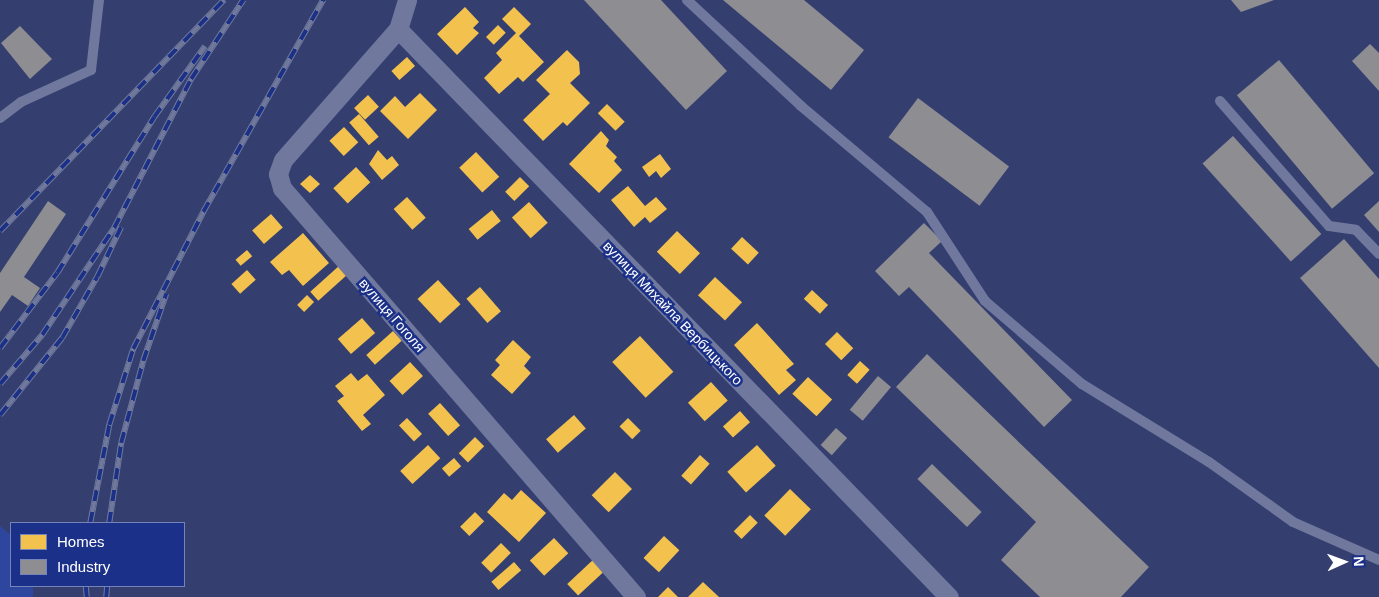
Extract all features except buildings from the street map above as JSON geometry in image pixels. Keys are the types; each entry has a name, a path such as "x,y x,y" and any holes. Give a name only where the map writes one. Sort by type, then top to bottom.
{"street":[{"path":"398,28 407,0"},
{"name":"вулиця Гоголя","path":"398,28 283,160 278,174 282,188 636,597"},
{"name":"вулиця Михайла Вербицького","path":"398,28 949,597"}],"lane":[{"path":"1,115 21,102 90,70 99,0"},
{"path":"687,0 801,106 927,212 985,301 1082,384 1209,462 1292,522 1379,560"},
{"path":"1220,101 1329,226 1356,230 1379,254"}],"shaded area":[{"path":"0,526 10,534 10,587 33,587 33,597 0,597"}],"railway":[{"path":"0,231 224,0"},
{"path":"0,384 42,335 114,228 191,79 243,0"},
{"path":"90,522 109,425 133,349 203,212 323,0"},
{"path":"0,348 57,273 154,117 205,46"},
{"path":"0,415 62,338 97,277 121,227"},
{"path":"109,522 121,443 143,361 166,294"},
{"path":"86,587 87,597"},
{"path":"106,597 107,587"}]}
